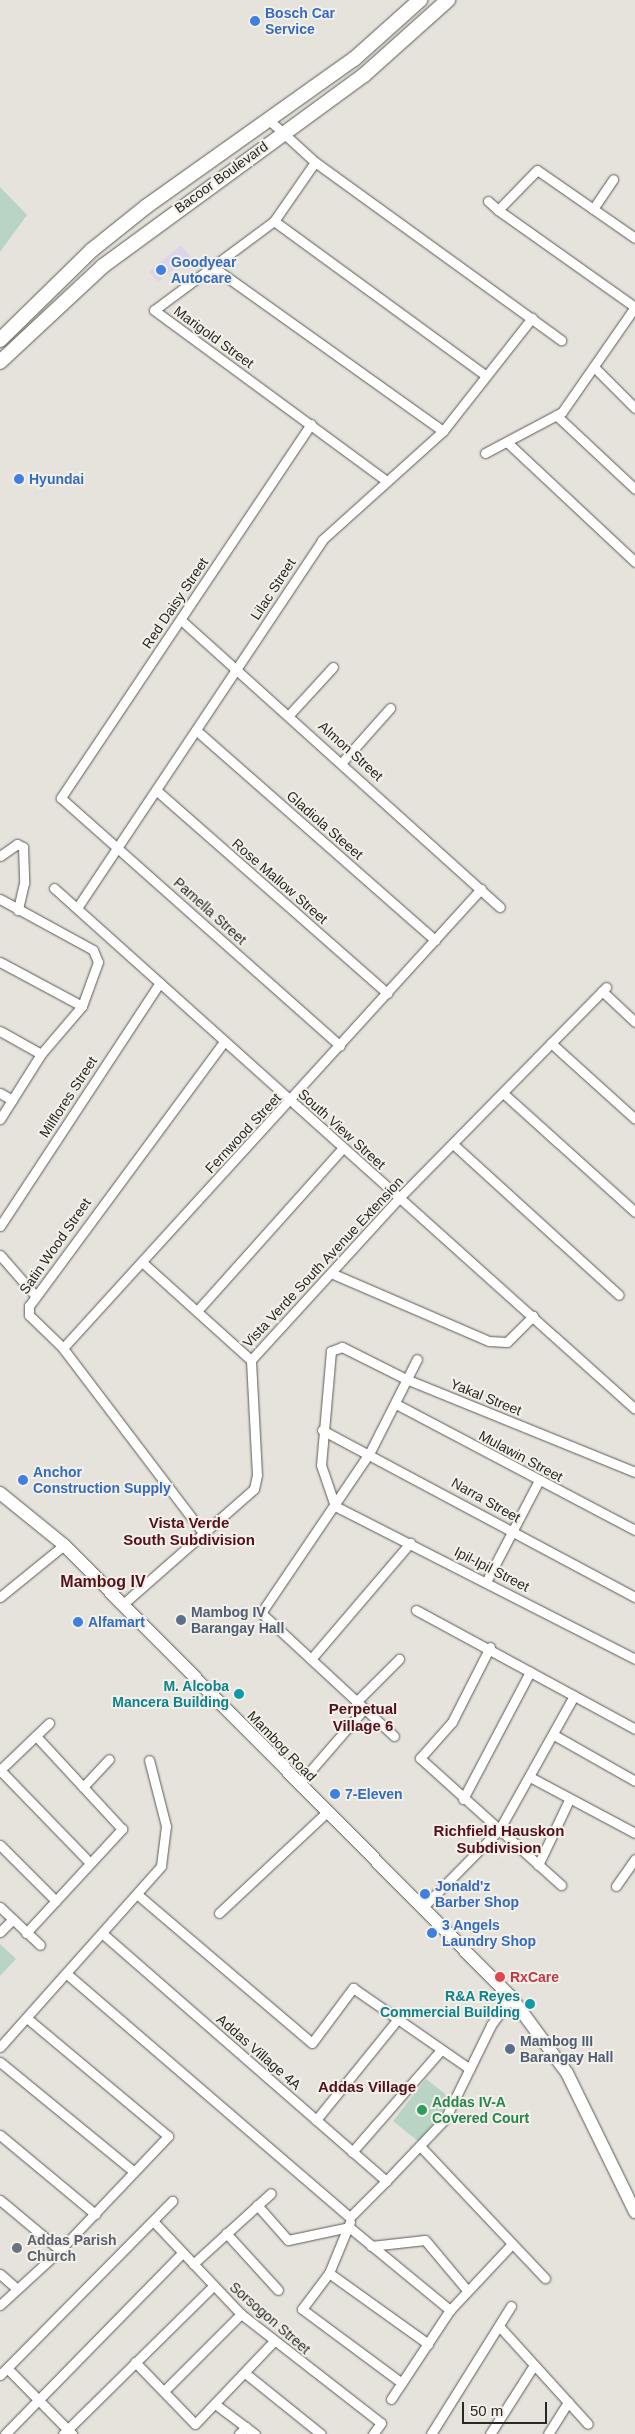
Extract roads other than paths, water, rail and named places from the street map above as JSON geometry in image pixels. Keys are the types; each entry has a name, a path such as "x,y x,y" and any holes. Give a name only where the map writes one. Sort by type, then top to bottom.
{"main road":[{"name":"Bacoor Boulevard","path":"0,340 92,250 354,59 420,0"},
{"name":"Bacoor Boulevard","path":"0,362 103,266 364,75 448,0"},
{"name":"Mambog Road","path":"0,1493 64,1545 510,1997 567,2073 635,2212"}],"street":[{"path":"269,120 282,134 315,162 561,340"},
{"name":"Marigold Street","path":"315,162 274,221 154,310 387,481"},
{"path":"498,210 537,170 635,238"},
{"path":"593,209 613,178"},
{"path":"485,453 508,443 556,415 594,366 635,307 488,201"},
{"path":"274,221 485,375"},
{"path":"213,267 443,431"},
{"name":"Lilac Street","path":"77,908 197,731 322,540 443,431 485,375 532,318"},
{"path":"594,366 635,408"},
{"path":"556,415 635,489"},
{"name":"Red Daisy Street","path":"61,798 311,424"},
{"path":"508,443 635,562"},
{"name":"Almon Street","path":"181,620 343,761 500,907"},
{"path":"289,715 333,667"},
{"path":"343,761 390,708"},
{"name":"Gladiola Steeet","path":"197,731 435,940"},
{"name":"Rose Mallow Street","path":"156,790 387,993"},
{"name":"Pamella Street","path":"61,798 340,1046"},
{"path":"0,856 17,844 23,848 24,883 18,910"},
{"name":"South View Street","path":"54,888 342,1149 533,1316 635,1409"},
{"name":"Fernwood Street","path":"63,1348 291,1102 481,889"},
{"path":"0,898 18,910 93,950 98,962 82,1006 41,1054 0,1119"},
{"path":"0,962 82,1006"},
{"name":"Milflores Street","path":"0,1226 159,984"},
{"name":"Vista Verde South Avenue Extension","path":"123,1604 254,1488 258,1475 251,1360 398,1199 604,989 635,1022"},
{"path":"0,1031 41,1054"},
{"name":"Satin Wood Street","path":"204,1534 63,1348 29,1315 34,1294 223,1042"},
{"path":"550,1043 635,1119"},
{"path":"0,1093 12,1100"},
{"path":"503,1093 635,1212"},
{"path":"453,1144 619,1295"},
{"path":"197,1311 342,1149"},
{"path":"0,1254 34,1294"},
{"path":"142,1262 251,1360"},
{"path":"331,1273 489,1342 507,1342 533,1316"},
{"name":"Yakal Street","path":"322,1430 331,1351 342,1347 408,1380 635,1472"},
{"path":"394,1736 261,1613 370,1452 396,1404 417,1359"},
{"name":"Mulawin Street","path":"396,1404 538,1482 635,1530"},
{"path":"322,1430 321,1466 335,1506"},
{"name":"Narra Street","path":"322,1430 370,1452 635,1597"},
{"path":"486,1582 514,1532 538,1482"},
{"name":"Ipil-Ipil Street","path":"335,1506 410,1542 635,1659"},
{"path":"311,1659 410,1542"},
{"path":"0,1597 64,1545"},
{"path":"416,1610 490,1647 530,1672 635,1729"},
{"path":"490,1647 452,1722 420,1758 463,1799 561,1885"},
{"path":"356,1702 399,1659"},
{"path":"463,1799 530,1672"},
{"path":"423,1907 499,1830 574,1696"},
{"path":"298,1784 364,1709"},
{"path":"49,1723 0,1770 90,1863"},
{"path":"554,1734 635,1782"},
{"path":"26,1932 122,1828 36,1736"},
{"path":"83,1787 109,1760"},
{"path":"0,2047 138,1895 161,1866 166,1832 148,1760"},
{"path":"530,1777 569,1800 635,1833"},
{"path":"538,1865 569,1800"},
{"path":"219,1913 326,1812"},
{"path":"0,1845 56,1901"},
{"path":"616,1886 635,1859"},
{"path":"138,1895 312,2043 353,1988 440,2051 470,2069"},
{"path":"0,1907 40,1945"},
{"path":"0,1932 13,1919"},
{"name":"Addas Village 4A","path":"103,1934 386,2181"},
{"path":"67,1974 350,2217"},
{"path":"402,2383 302,2309 329,2273 349,2227 350,2217 420,2146 452,2108 470,2069 510,1997"},
{"path":"0,2305 16,2288 60,2250 168,2136 27,2018"},
{"path":"316,2120 396,2020"},
{"path":"352,2152 440,2051"},
{"path":"0,2062 133,2171"},
{"path":"0,2135 94,2214"},
{"path":"420,2146 545,2278"},
{"path":"192,2264 271,2193"},
{"path":"0,2200 60,2250"},
{"path":"172,2201 3,2372 38,2400 67,2432 213,2286"},
{"path":"258,2205 288,2240 349,2227"},
{"name":"Sorsogon Street","path":"153,2221 241,2314 273,2342 381,2423 374,2434"},
{"path":"349,2227 450,2310"},
{"path":"226,2233 278,2290"},
{"path":"370,2246 425,2240 467,2290"},
{"path":"391,2399 450,2310 512,2244"},
{"path":"5,2434 182,2253"},
{"path":"329,2273 428,2344"},
{"path":"0,2274 16,2288"},
{"path":"431,2434 511,2306"},
{"path":"164,2391 241,2314"},
{"path":"498,2326 588,2424"},
{"path":"135,2362 195,2424 245,2374 273,2342"},
{"path":"490,2434 534,2365"},
{"path":"245,2374 321,2434"},
{"path":"548,2434 568,2402"},
{"path":"215,2404 255,2434"},
{"path":"239,2434 246,2427"}],"place":[{"name":"Bosch Car Service","path":"255,21"},
{"name":"Goodyear Autocare","path":"161,270"},
{"name":"Hyundai","path":"19,479"},
{"name":"Anchor Construction Supply","path":"23,1480"},
{"name":"Mambog IV Barangay Hall","path":"181,1620"},
{"name":"Alfamart","path":"78,1622"},
{"name":"M. Alcoba Mancera Building","path":"239,1694"},
{"name":"7-Eleven","path":"335,1794"},
{"name":"Jonald'z Barber Shop","path":"425,1894"},
{"name":"3 Angels Laundry Shop","path":"432,1933"},
{"name":"RxCare","path":"500,1977"},
{"name":"R&A Reyes Commercial Building","path":"530,2004"},
{"name":"Mambog III Barangay Hall","path":"510,2049"},
{"name":"Addas IV-A Covered Court","path":"422,2110"},
{"name":"Addas Parish Church","path":"17,2248"}],"district":[{"name":"Vista Verde South Subdivision","path":"189,1530"},
{"name":"Mambog IV","path":"103,1582"},
{"name":"Perpetual Village 6","path":"363,1716"},
{"name":"Richfield Hauskon Subdivision","path":"499,1838"},
{"name":"Addas Village","path":"367,2087"}]}
